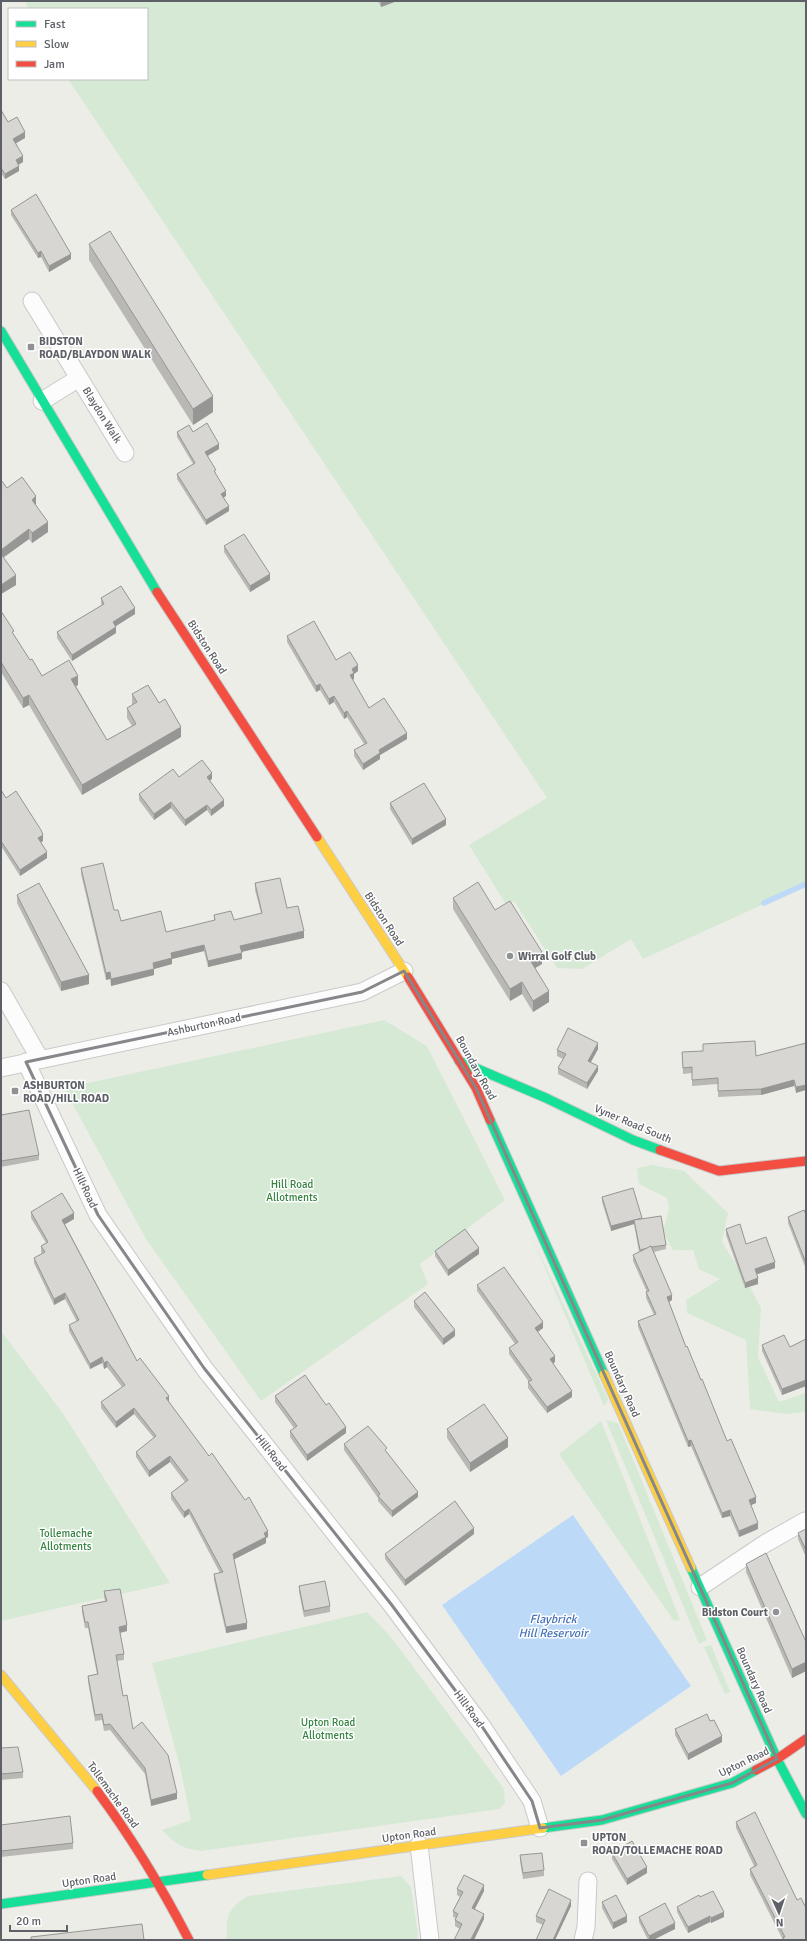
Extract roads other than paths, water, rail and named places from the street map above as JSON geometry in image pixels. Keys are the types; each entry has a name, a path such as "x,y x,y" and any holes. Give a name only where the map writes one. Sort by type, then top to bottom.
{"main road":[{"name":"Bidston Road","path":"1,331 138,563 404,970"},
{"name":"Boundary Road","path":"404,970 476,1088 777,1759 806,1814"},
{"name":"Vyner Road South","path":"459,1061 546,1098 633,1140 720,1171 806,1161"},
{"name":"Tollemache Road","path":"1,1675 49,1730 106,1803 158,1883 189,1940"},
{"name":"Upton Road","path":"1,1904 602,1820 732,1783 777,1759 806,1739"}],"street":[{"name":"Blaydon Walk","path":"32,301 125,453"},
{"name":"Blaydon Walk","path":"42,401 79,378"},
{"name":"Ashburton Road","path":"1,1068 362,992 404,970"},
{"name":"Hill Road","path":"1,991 33,1061 98,1215 204,1368 391,1604 481,1725 532,1801 540,1828"},
{"path":"700,1588 766,1543 805,1521"},
{"path":"419,1845 430,1940"},
{"path":"583,1940 586,1926 588,1881"}],"water":[{"name":"Flaybrick Hill Reservoir","path":"573,1515 691,1686 561,1776 442,1605"}],"waterway":[{"path":"764,903 806,884"}],"place":[{"name":"BIDSTON ROAD/BLAYDON WALK","path":"31,347"},
{"name":"Wirral Golf Club","path":"510,956"},
{"name":"ASHBURTON ROAD/HILL ROAD","path":"15,1091"},
{"name":"Bidston Court","path":"776,1612"},
{"name":"UPTON ROAD/TOLLEMACHE ROAD","path":"584,1843"}],"park label":[{"name":"Hill Road Allotments","path":"292,1190"},
{"name":"Tollemache Allotments","path":"66,1539"},
{"name":"Upton Road Allotments","path":"328,1728"}]}
